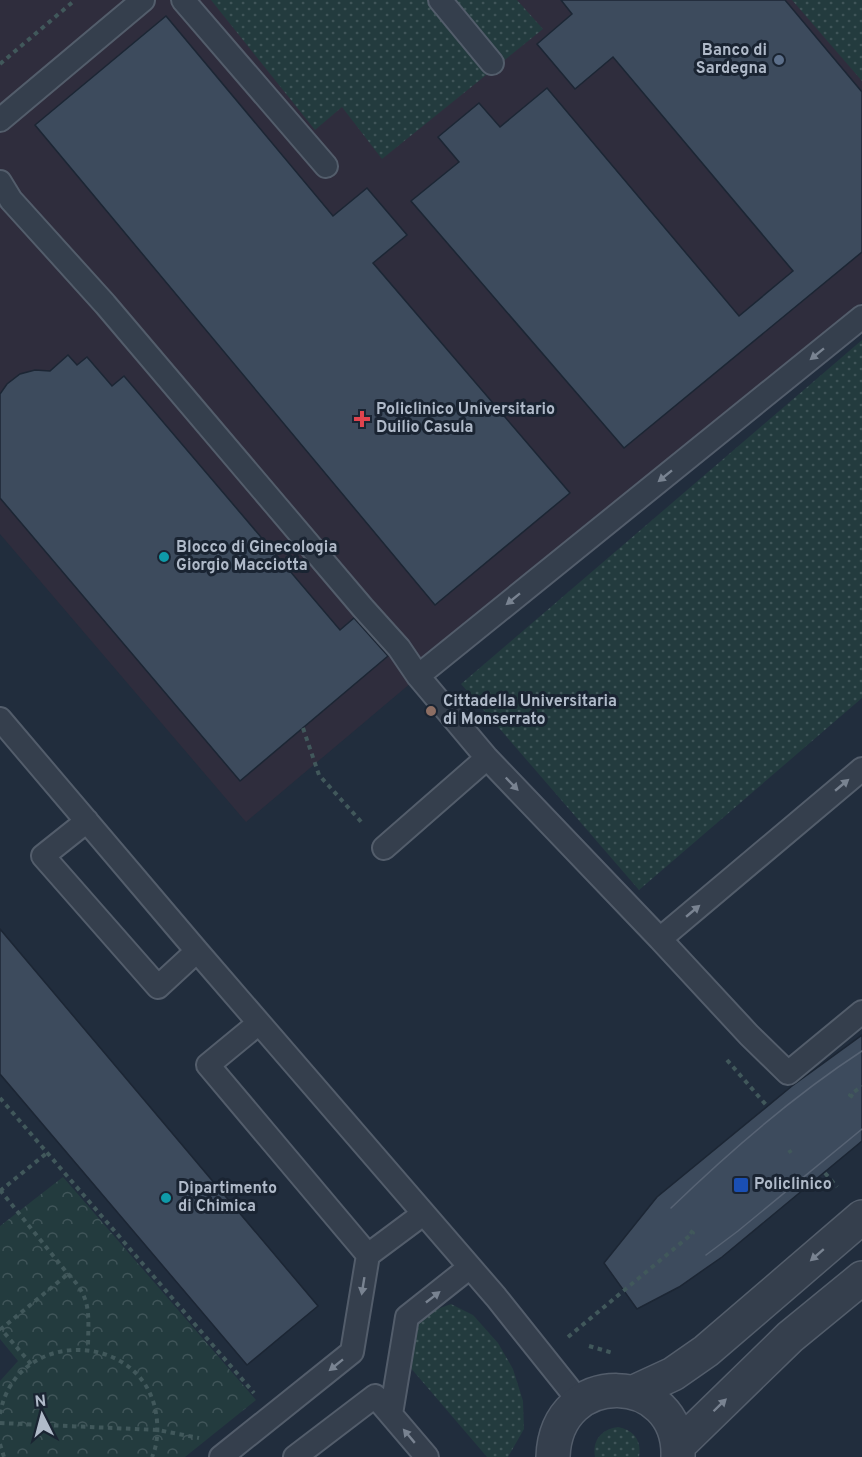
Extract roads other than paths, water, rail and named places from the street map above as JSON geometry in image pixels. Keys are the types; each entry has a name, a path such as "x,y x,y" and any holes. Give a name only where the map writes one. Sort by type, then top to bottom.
{"street":[{"path":"634,1392 673,1374 706,1351 862,1217"},
{"path":"678,1452 790,1337 862,1278"},
{"path":"553,1456 555,1435 565,1416 579,1401 597,1393 615,1390 634,1392 651,1400 665,1413 674,1428 678,1452"}],"lane":[{"path":"0,120 143,0"},
{"path":"183,0 326,166"},
{"path":"440,0 492,63"},
{"path":"0,182 11,200 112,313 399,648 418,676 487,758 749,1035 788,1073 862,1012"},
{"path":"418,676 862,317"},
{"path":"0,719 196,951 470,1268 579,1401"},
{"path":"384,848 487,758"},
{"path":"660,939 862,769"},
{"path":"87,821 43,856 158,987 196,951"},
{"path":"258,1023 208,1065 368,1255"},
{"path":"215,1448 352,1352 368,1255 423,1214"},
{"path":"392,1414 407,1317 470,1268"},
{"path":"790,1337 862,1294"},
{"path":"295,1457 375,1395 427,1457"}],"tram line":[{"path":"671,1208 763,1125 812,1086 862,1051"},
{"path":"706,1255 862,1129"}],"place":[{"name":"Banco di Sardegna","path":"779,60"},
{"name":"Policlinico Universitario Duilio Casula","path":"362,419"},
{"name":"Blocco di Ginecologia Giorgio Macciotta","path":"164,557"},
{"name":"Cittadella Universitaria di Monserrato","path":"431,711"},
{"name":"Policlinico","path":"741,1185"},
{"name":"Dipartimento di Chimica","path":"166,1198"}]}
